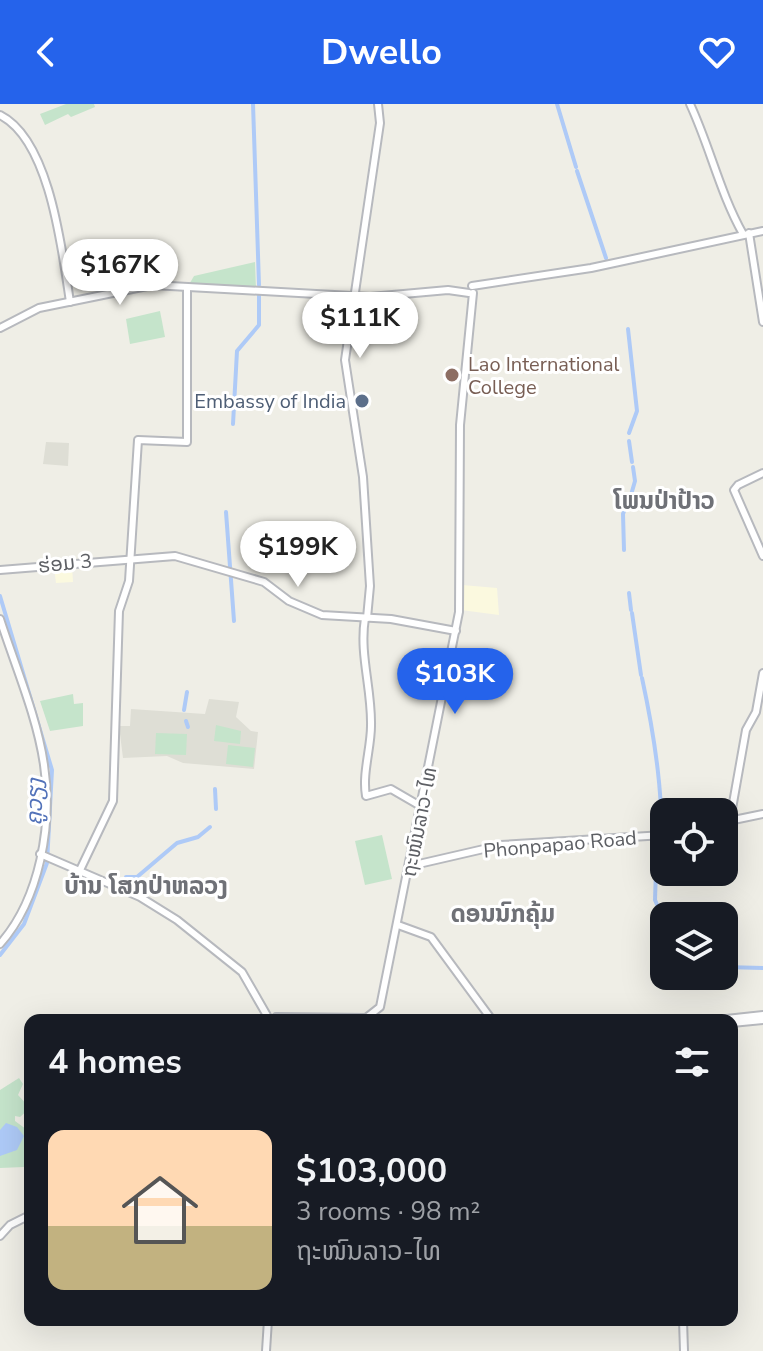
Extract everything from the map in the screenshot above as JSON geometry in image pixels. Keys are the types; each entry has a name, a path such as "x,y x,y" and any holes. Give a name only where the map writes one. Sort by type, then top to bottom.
{"street":[{"path":"378,104 380,123 345,360 363,477 370,586 362,645 371,725 366,796 391,789 422,807"},
{"path":"690,104 715,160 723,198 746,234 763,322"},
{"path":"0,115 24,134 37,160 55,221 70,302"},
{"path":"0,328 39,308 152,285 354,296 471,291 502,281 591,268 763,231"},
{"path":"80,870 113,801 119,605 128,588 138,440 187,442 187,288"},
{"name":"ຖະໜົນລາວ-ໄທ","path":"374,1014 378,1012 398,925 456,631 460,425 471,291"},
{"path":"763,473 734,490 763,556"},
{"name":"ຮ່ອມ 3","path":"0,570 131,557 175,556 267,583 289,601 312,612 456,631"},
{"path":"0,619 44,764 46,787 41,854 26,907 0,944"},
{"path":"732,798 746,730 756,712 763,673"},
{"path":"738,819 763,814"},
{"name":"Phonpapao Road","path":"410,866 501,845 650,836"},
{"path":"41,854 140,897 177,920 242,972 268,1014"},
{"path":"398,925 431,937 488,1014"},
{"path":"738,1019 763,1017"},
{"path":"738,1022 763,1017"},
{"path":"0,1236 10,1225 24,1218"},
{"path":"266,1351 268,1326"},
{"path":"683,1326 684,1351"}],"shaded area":[{"path":"46,442 69,443 68,466 43,464"},
{"path":"72,566 73,582 56,583 54,567"},
{"path":"462,585 497,588 499,615 461,610"},
{"path":"209,699 239,702 236,717 251,731 258,732 254,769 183,763 167,756 123,758 119,726 130,726 131,709 205,714"}],"green space":[{"path":"66,104 94,104 95,107 71,117 68,114 45,125 40,114"},
{"path":"255,262 256,290 187,288 194,276"},
{"path":"160,311 165,337 130,344 126,319"},
{"path":"73,694 74,704 83,703 83,726 50,731 40,701"},
{"path":"216,725 241,731 240,744 214,741"},
{"path":"156,733 187,734 186,755 155,754"},
{"path":"228,745 255,748 253,767 226,764"},
{"path":"382,835 392,879 365,885 355,841"},
{"path":"19,1078 23,1084 18,1095 24,1102 24,1113 15,1116 15,1121 24,1128 24,1167 0,1168 0,1090"}],"water":[{"path":"6,1123 17,1127 24,1136 17,1150 0,1156 0,1130"}],"waterway":[{"path":"253,104 259,285"},
{"path":"557,104 576,167"},
{"path":"577,171 606,258"},
{"path":"233,424 237,351 259,325 259,294"},
{"path":"628,329 637,411 629,433"},
{"path":"629,441 632,462"},
{"path":"631,495 635,481 633,467"},
{"path":"624,550 623,514 628,500"},
{"path":"226,512 234,621"},
{"path":"629,593 631,610"},
{"name":"ຄູວຽງ","path":"0,596 52,770 47,863 24,924 0,955"},
{"path":"632,613 641,675"},
{"path":"642,678 660,798"},
{"path":"184,710 187,692"},
{"path":"186,721 188,727"},
{"path":"215,789 216,809"},
{"path":"126,877 137,877 177,843 198,837 210,827"},
{"path":"655,886 656,902"},
{"path":"738,967 763,968"}],"place":[{"name":"Lao International College","path":"452,375"},
{"name":"Embassy of India","path":"362,401"}],"district":[{"name":"ໂພນປ່າປ້າວ","path":"664,501"},
{"name":"ບ້ານ ໂສກປ່າຫລວງ","path":"146,886"},
{"name":"ດອນນົກຄຸ້ມ","path":"503,914"}]}
